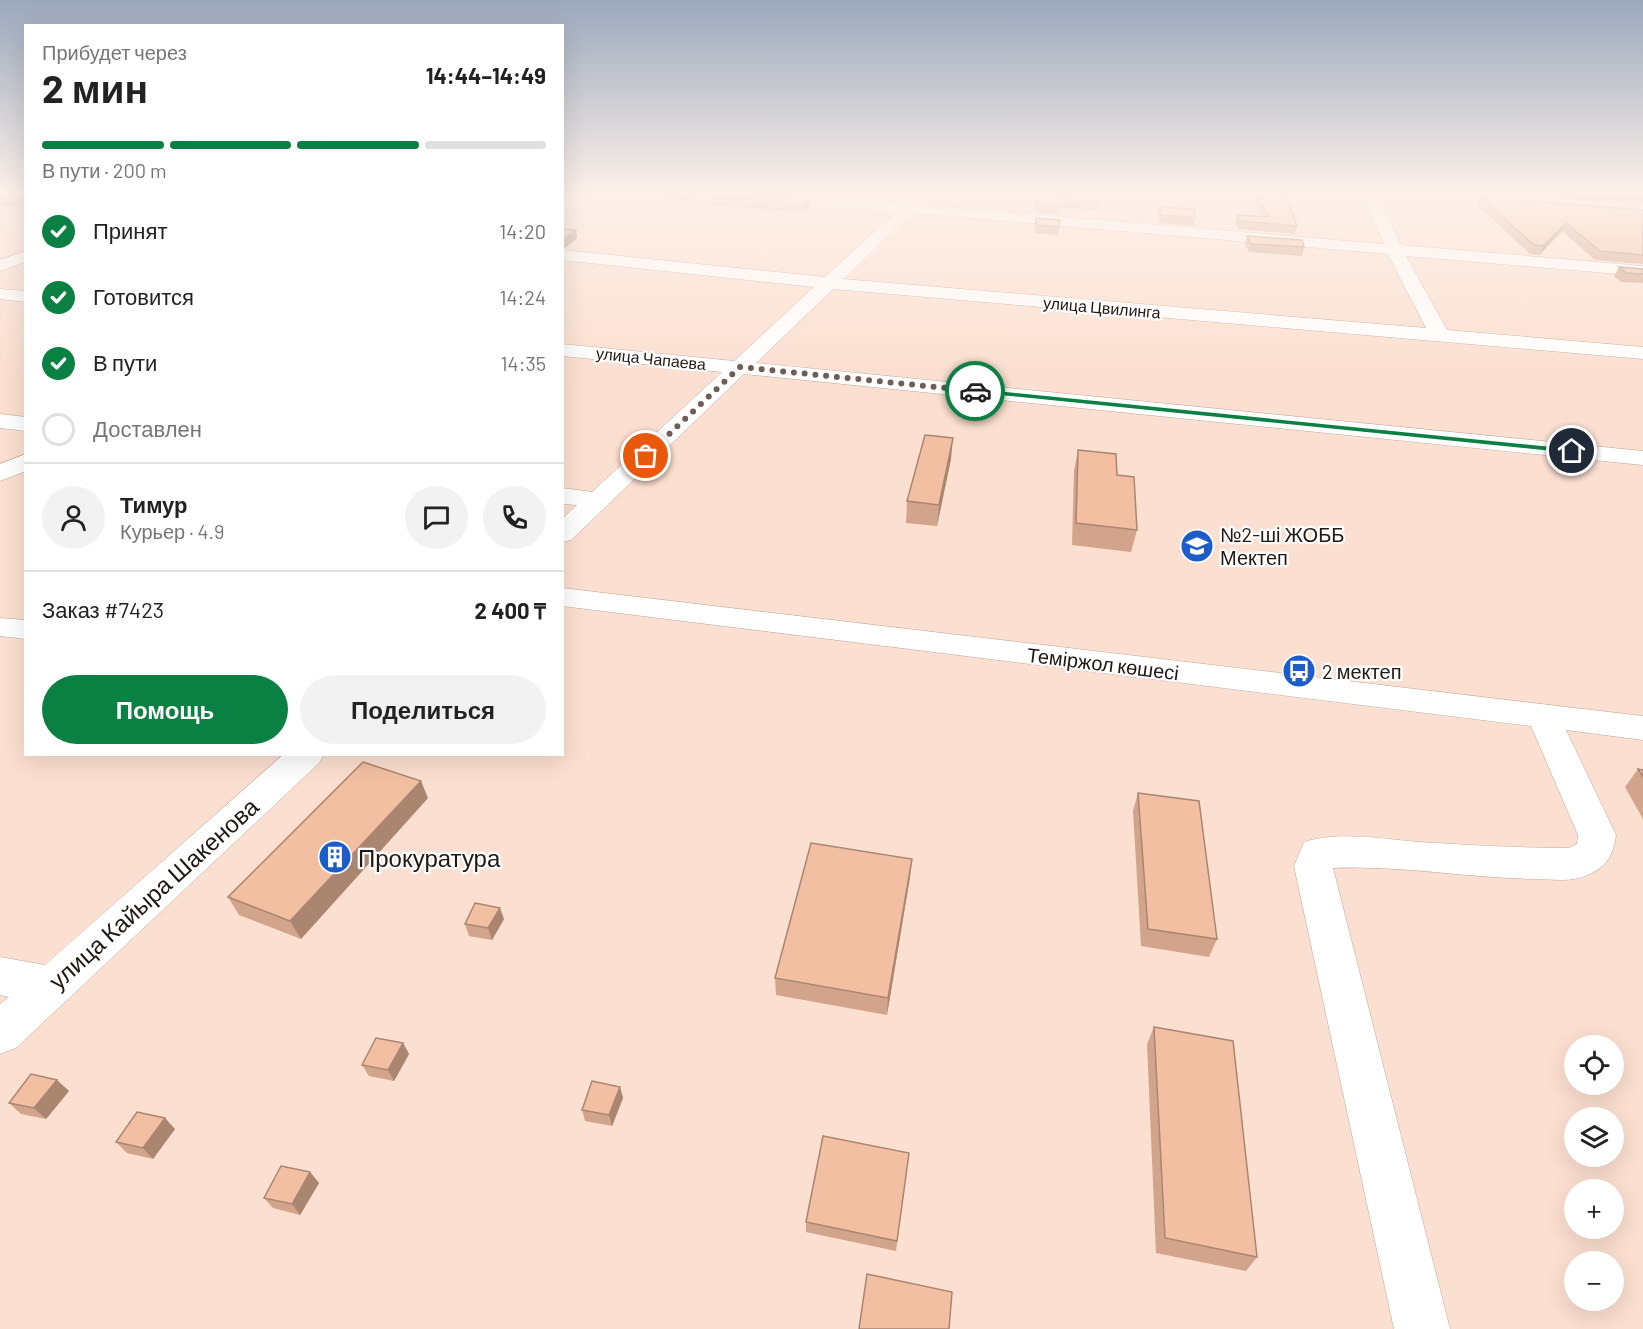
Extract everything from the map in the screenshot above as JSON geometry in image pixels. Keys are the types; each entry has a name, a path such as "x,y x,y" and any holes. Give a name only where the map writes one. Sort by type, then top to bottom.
{"street":[{"name":"улица Цвилинга","path":"572,256 829,283 1643,353"},
{"path":"564,532 858,256"},
{"path":"1398,256 1440,336"},
{"path":"1473,256 1643,271"},
{"path":"0,266 24,257"},
{"path":"0,294 24,297"},
{"name":"улица Чапаева","path":"564,350 1643,458"},
{"path":"0,421 24,424"},
{"path":"0,474 24,462"},
{"path":"564,496 599,500"},
{"name":"Теміржол көшесі","path":"564,597 1643,728"},
{"path":"0,627 24,630"},
{"path":"1422,1329 1313,866 1318,853 1347,852 1508,863 1575,864 1594,852 1597,835 1543,716"},
{"name":"улица Кайыра Шакенова","path":"0,1033 305,756"},
{"path":"0,976 51,985"}],"building":[{"path":"1619,267 1643,269 1643,274 1626,273"},
{"path":"925,435 953,438 939,505 907,501"},
{"path":"1078,450 1116,454 1117,475 1134,477 1137,530 1076,523"},
{"name":"Прокуратура","path":"363,762 421,781 290,921 228,897"},
{"path":"1138,793 1199,801 1217,939 1148,929"},
{"path":"811,843 912,859 888,998 775,978"},
{"path":"475,903 500,908 488,928 465,924"},
{"path":"1154,1027 1233,1041 1257,1257 1165,1238"},
{"path":"376,1038 403,1043 388,1070 362,1065"},
{"path":"31,1074 57,1080 34,1108 9,1103"},
{"path":"592,1081 620,1087 609,1115 582,1110"},
{"path":"137,1112 165,1118 143,1148 116,1142"},
{"path":"823,1136 909,1153 897,1241 806,1222"},
{"path":"281,1166 310,1172 292,1204 264,1198"},
{"path":"867,1274 952,1292 949,1329 859,1329"}],"way so far":[{"path":"646,456 740,367 975,391"}],"place":[{"name":"№2-ші ЖОББ Мектеп","path":"1197,546"},
{"name":"2 мектеп","path":"1299,671"},
{"name":"Прокуратура","path":"335,857"}],"route":[{"path":"975,391 1572,451"}]}
